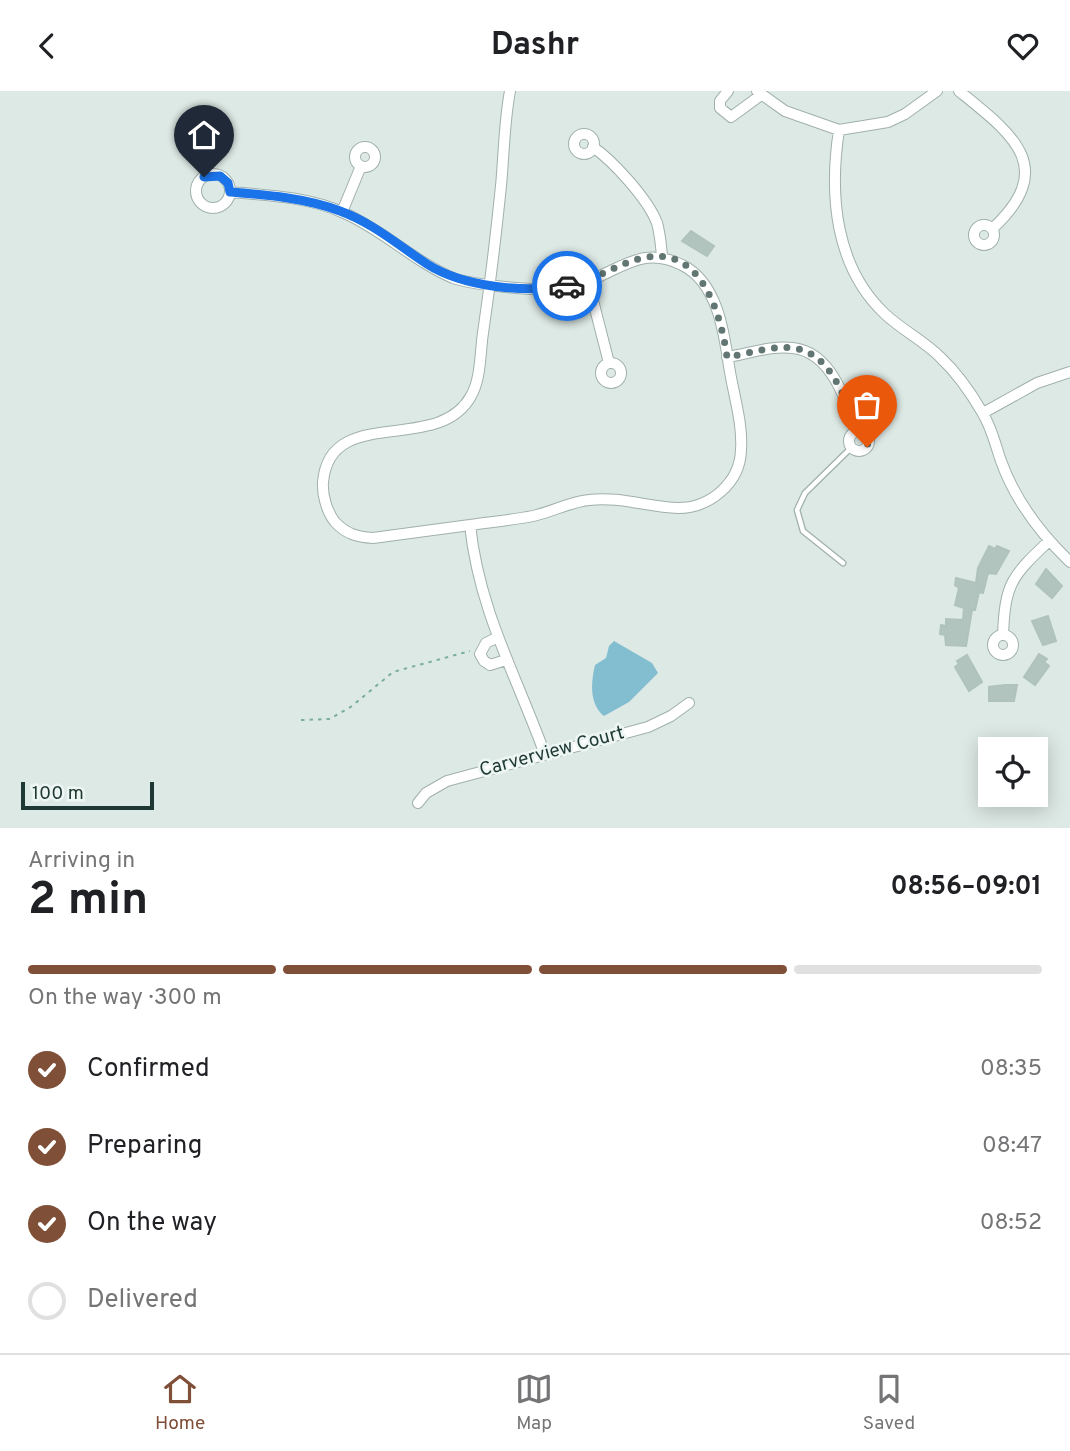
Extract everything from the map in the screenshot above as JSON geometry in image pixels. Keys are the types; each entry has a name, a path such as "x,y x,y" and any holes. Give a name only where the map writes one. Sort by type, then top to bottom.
{"street":[{"path":"230,192 310,202 342,212 383,232 428,264 455,279 489,283 532,289 560,287 588,281 631,262 662,255 697,274 707,287 724,337 741,449 736,471 726,489 712,499 698,505 678,508 614,499 588,500 535,515 373,538 358,537 346,532 333,519 326,505 323,484 333,456 346,443 372,433 427,428 452,416 471,397 478,371 489,283 501,182 503,129 510,91"},
{"path":"728,91 720,101 720,108 731,117 759,93 785,111 839,130 888,122 913,109 937,91"},
{"path":"959,91 1007,131 1019,148 1023,163 1025,180 1020,197 1012,211 992,229"},
{"path":"839,130 837,221 845,254 860,283 884,314 940,356 983,413 1027,512 1049,541 1070,562"},
{"path":"593,147 619,170 656,220 662,255"},
{"path":"342,212 361,166"},
{"path":"588,281 609,363"},
{"path":"727,357 785,347 809,352 831,373 845,397 856,431"},
{"path":"983,413 1037,383 1070,372"},
{"path":"856,431 867,434 869,443 862,450 852,447 850,436 856,431"},
{"path":"470,525 479,583 506,660 544,752"},
{"path":"1003,635 1006,595 1022,567 1049,541"},
{"path":"498,637 482,649 480,654 490,665 506,660"},
{"name":"Carverview Court","path":"418,803 426,793 447,781 544,752 648,727 671,716 689,703"}],"lane":[{"path":"843,563 803,531 797,510 805,493 852,447"}],"path":[{"path":"301,720 330,719 352,706 393,672 482,649"}],"water":[{"path":"614,641 652,663 658,673 629,702 604,716 594,699 593,678 595,665 606,658 609,646"}],"building":[{"path":"691,231 714,246 707,256 682,241"},
{"path":"989,546 1009,551 996,574 988,573 983,593 979,592 975,610 972,610 966,646 946,645 945,635 940,634 941,625 946,626 946,619 963,620 964,608 955,605 959,588 955,585 956,578 976,583 978,568"},
{"path":"1046,569 1062,586 1052,598 1036,584"},
{"path":"1048,616 1056,641 1043,645 1032,621"},
{"path":"1039,654 1047,659 1044,662 1049,666 1035,685 1024,677"},
{"path":"967,655 982,682 969,691 955,667 959,664 957,661"},
{"path":"1017,685 1014,701 989,701 989,687"}],"way so far":[{"path":"567,286 588,281 643,258 662,255 684,265 697,274 707,287 724,337 727,357 785,347 809,352 831,373 845,397 856,431 864,432 869,437 867,447"}],"route":[{"path":"204,177 209,174 220,176 228,183 230,192 310,202 342,212 383,232 428,264 455,279 532,289 567,286"}]}
